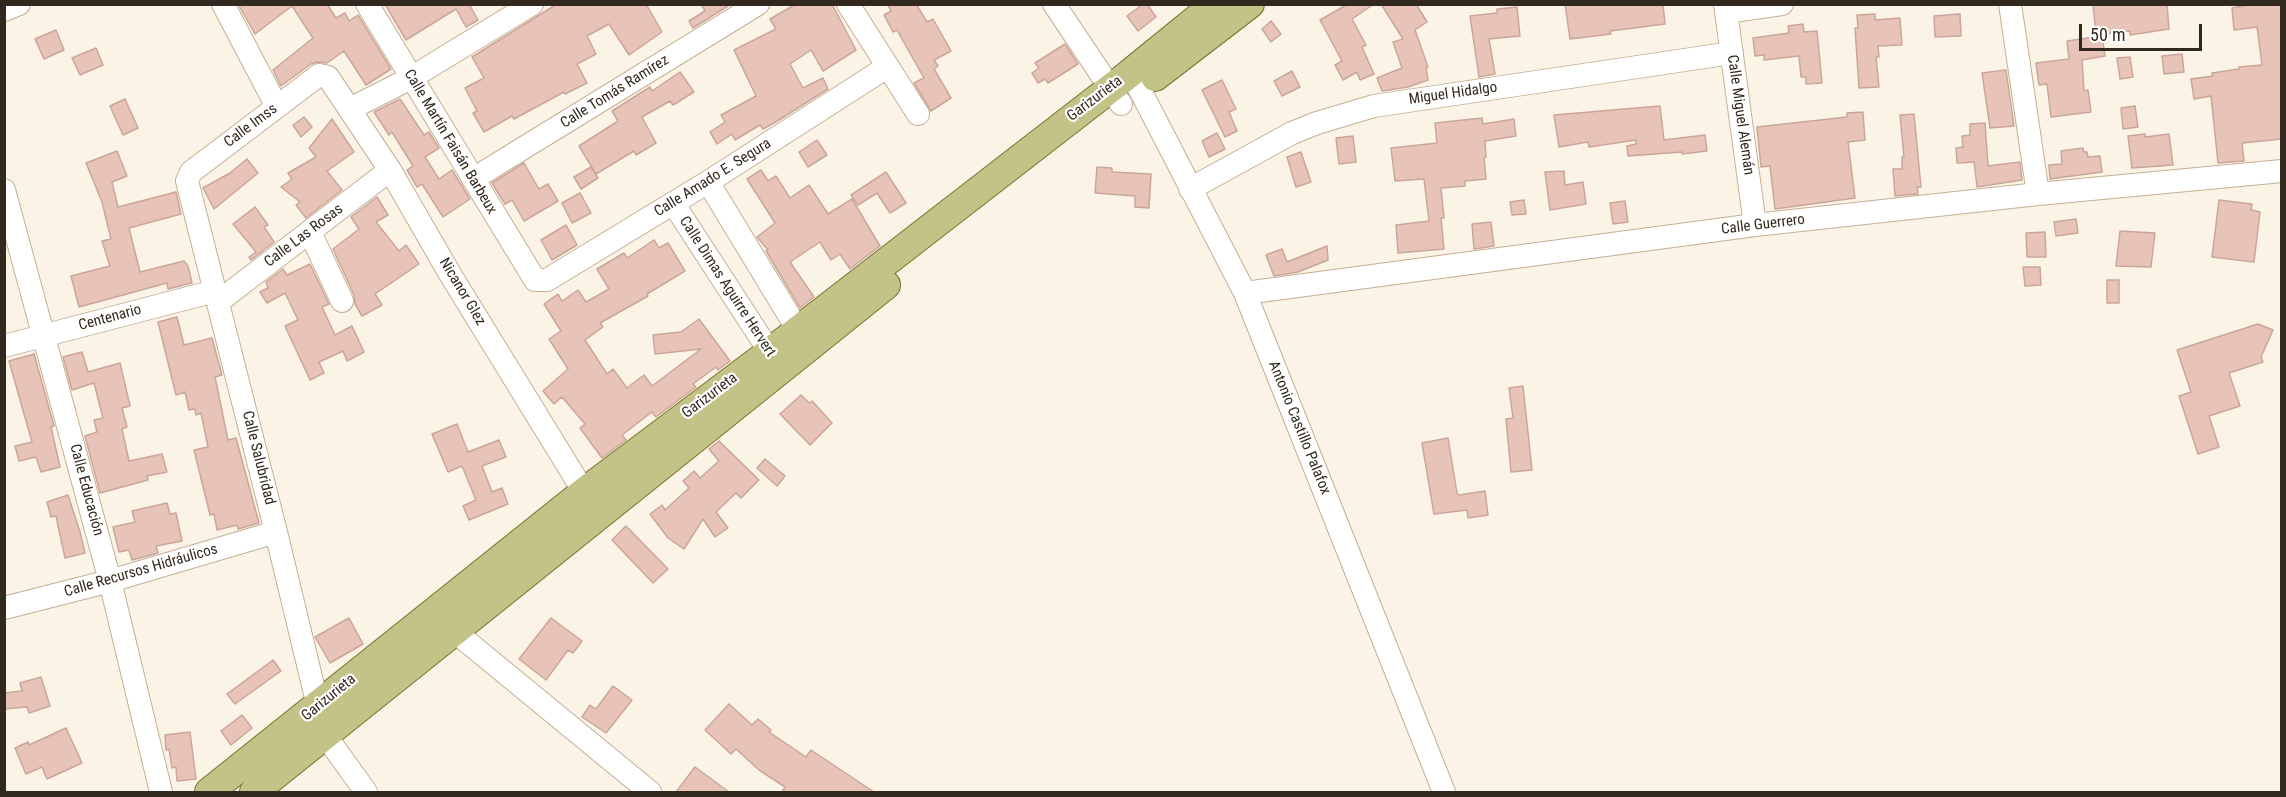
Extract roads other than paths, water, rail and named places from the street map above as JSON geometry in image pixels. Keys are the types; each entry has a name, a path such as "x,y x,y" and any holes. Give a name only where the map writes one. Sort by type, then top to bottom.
{"main road":[{"name":"Garizurieta","path":"209,792 318,707 599,516 803,339 981,207 1125,89 1215,4"},
{"name":"Garizurieta","path":"1125,89 1250,4"},
{"name":"Garizurieta","path":"254,792 325,735 584,492 776,361"}],"street":[{"path":"4,10 19,4"},
{"path":"223,4 277,107"},
{"name":"Calle Martín Faisán Barbeux","path":"367,4 535,280"},
{"path":"350,109 411,78 532,4"},
{"name":"Calle Tomás Ramírez","path":"473,179 758,4"},
{"path":"848,4 918,114"},
{"name":"Antonio Castillo Palafox","path":"1054,4 1125,89 1190,189 1245,293 1444,792"},
{"path":"1726,8 1782,4"},
{"path":"2010,4 2038,194"},
{"name":"Calle Miguel Alemán","path":"1726,8 1755,225"},
{"name":"Miguel Hidalgo","path":"1190,189 1292,133 1374,106 1732,53"},
{"name":"Calle Amado E. Segura","path":"535,280 547,280 708,182 887,68"},
{"name":"Calle Imss","path":"187,181 191,172 319,75"},
{"name":"Nicanor Glez","path":"319,75 328,77 390,170 450,274 599,516"},
{"name":"Calle Las Rosas","path":"217,296 310,232 390,170"},
{"name":"Calle Guerrero","path":"1245,293 1755,225 2038,194 2282,171"},
{"name":"Calle Salubridad","path":"187,181 325,735"},
{"path":"708,182 803,339"},
{"name":"Calle Educación","path":"4,190 110,581 161,792"},
{"name":"Calle Dimas Aguirre Hervert","path":"673,203 776,361"},
{"path":"310,232 342,301"},
{"name":"Centenario","path":"4,346 217,296"},
{"name":"Calle Recursos Hidráulicos","path":"4,609 110,581 276,532"},
{"path":"446,621 650,792"},
{"path":"325,735 366,792"}]}
